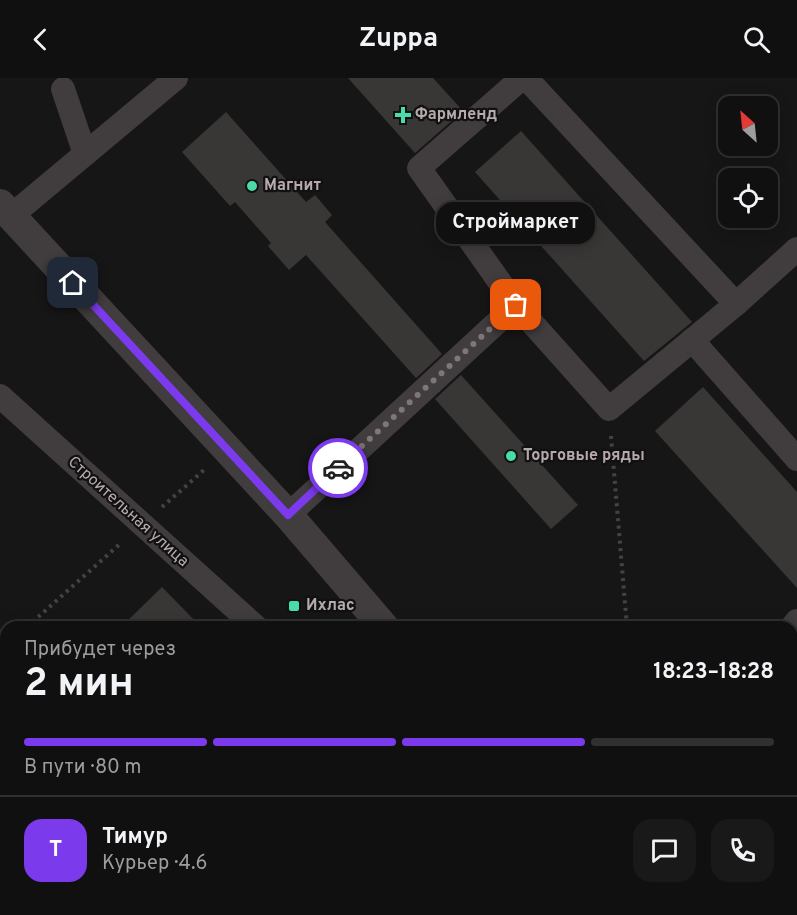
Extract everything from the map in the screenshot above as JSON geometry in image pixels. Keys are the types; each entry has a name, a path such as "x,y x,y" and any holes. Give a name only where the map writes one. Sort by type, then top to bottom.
{"street":[{"path":"176,78 86,154 6,210 288,515 379,621"},
{"path":"736,304 524,78 419,168 516,305 609,409 736,304 797,249"},
{"path":"63,89 86,154"},
{"path":"288,515 516,305"},
{"path":"692,340 797,459"},
{"name":"Строительная улица","path":"0,396 249,621"}],"path":[{"path":"609,409 627,621"}],"building":[{"path":"348,78 433,78 463,111 415,153"},
{"name":"Магнит","path":"226,112 306,202 315,195 332,215 325,222 442,354 416,378 306,255 289,270 268,246 271,243 235,202 230,206 182,152"},
{"path":"521,131 692,322 644,361 475,172"},
{"name":"Торговые ряды","path":"461,375 578,505 551,529 435,399"},
{"path":"703,387 797,492 797,588 655,431"},
{"path":"162,587 195,621 127,621"}],"way so far":[{"path":"338,468 516,305"}],"place":[{"name":"Фармленд","path":"403,115"},
{"name":"Магнит","path":"252,186"},
{"name":"Строймаркет","path":"516,305"},
{"name":"Торговые ряды","path":"511,456"},
{"name":"Ихлас","path":"294,606"}],"route":[{"path":"73,283 288,515 338,468"}]}
